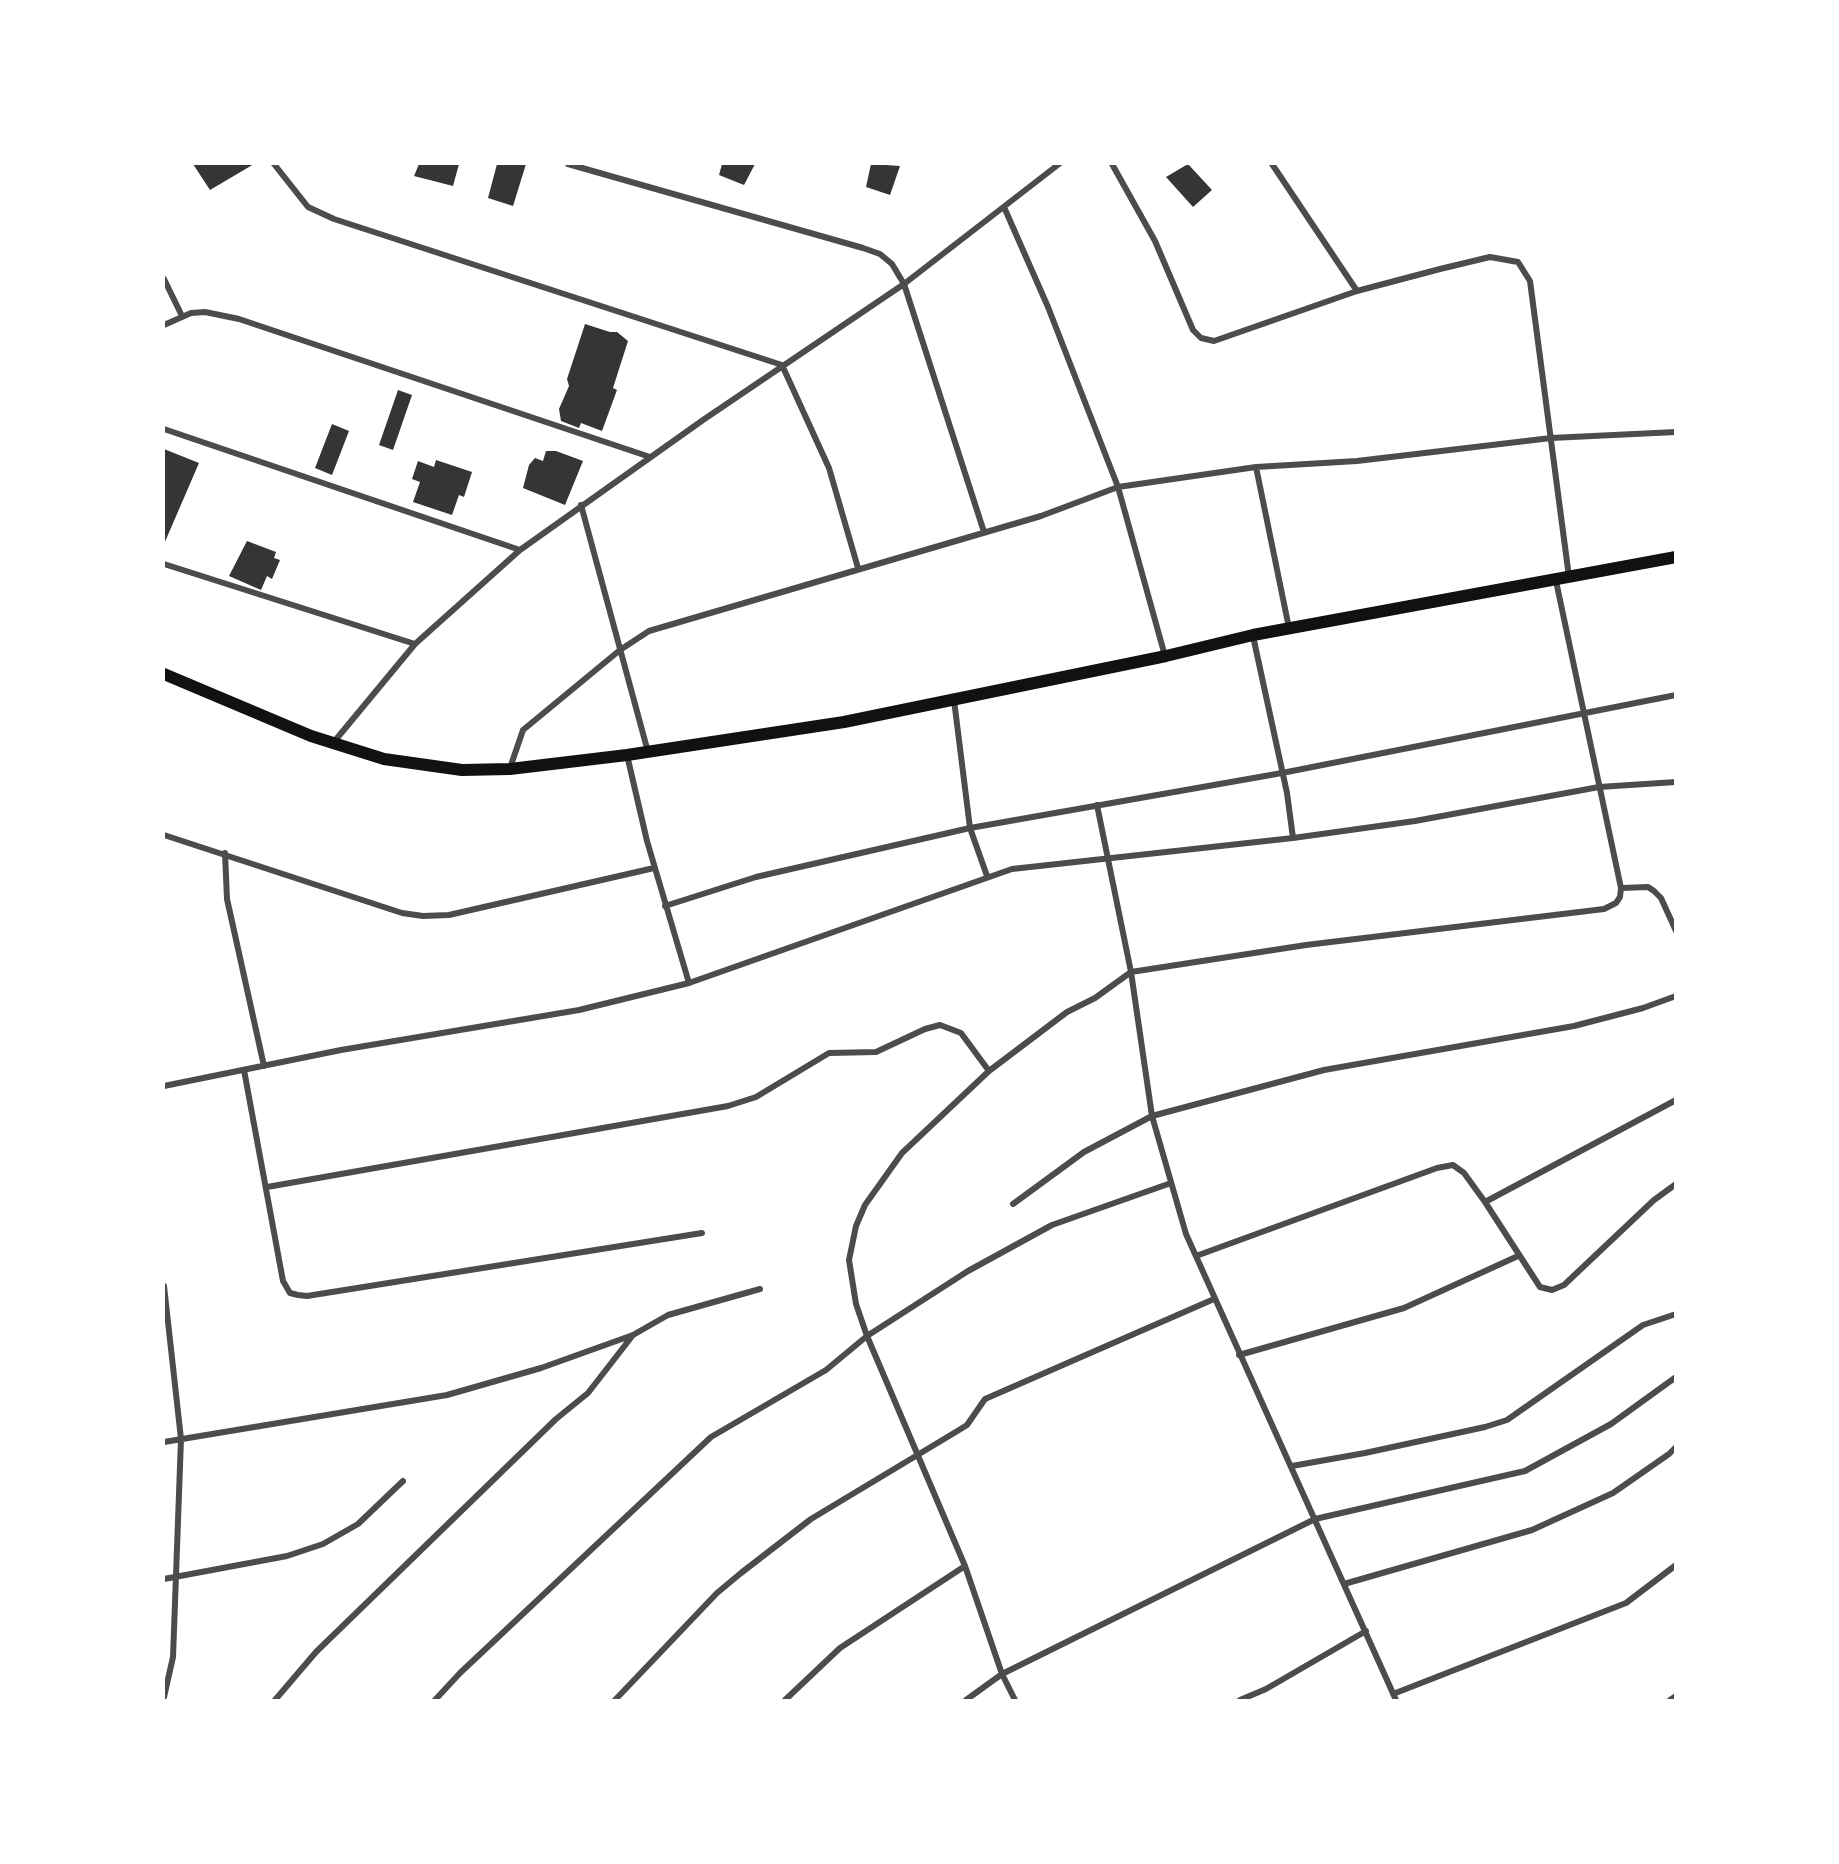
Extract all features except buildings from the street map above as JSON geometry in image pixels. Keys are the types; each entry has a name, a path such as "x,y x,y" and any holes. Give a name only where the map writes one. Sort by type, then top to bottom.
{"main road":[{"path":"164,674 332,744 384,759 462,770 510,769 627,755 844,722 1166,656 1253,635 1556,581 1676,557"}],"street":[{"path":"274,164 308,207 334,219 782,366 829,468 858,568"},
{"path":"568,164 880,254 892,264 904,284 984,532"},
{"path":"332,744 415,645 520,550 581,505 904,284 1059,164"},
{"path":"1112,164 1155,241 1193,330 1201,338 1214,341 1357,291 1490,257 1518,262 1530,281 1569,578"},
{"path":"1272,164 1357,291"},
{"path":"1004,207 1048,307 1118,487 1166,656"},
{"path":"164,279 182,316"},
{"path":"164,325 182,316 205,312 239,319 650,458"},
{"path":"164,429 520,550"},
{"path":"510,769 523,730 620,650 649,630 1041,516 1118,487 1256,467 1357,461 1551,438 1676,432"},
{"path":"1256,467 1289,629"},
{"path":"581,505 648,752"},
{"path":"164,564 415,645"},
{"path":"1015,1701 1002,1674 965,1566 867,1336 851,1287 849,1260 856,1226 866,1205 902,1153 989,1071 1067,1012 1095,998 1131,972 1306,945 1604,909 1616,903 1620,897 1621,888 1556,581"},
{"path":"1253,635 1293,838"},
{"path":"665,906 756,877 970,828 1282,773 1676,694"},
{"path":"954,700 970,828 987,876"},
{"path":"627,755 654,868 689,983"},
{"path":"164,1086 341,1050 579,1010 689,983 1012,869 1293,838 1415,821 1599,787 1676,782"},
{"path":"1097,805 1131,972 1152,1116 1186,1234 1395,1697 1626,1603 1676,1565"},
{"path":"164,835 225,853 387,908 423,916 449,915 654,868"},
{"path":"225,853 227,899 264,1066"},
{"path":"1621,888 1648,887 1654,891 1661,898 1676,931"},
{"path":"1013,1204 1084,1152 1152,1116 1324,1070 1574,1026 1643,1008 1676,996"},
{"path":"267,1186 728,1106 756,1097 829,1053 876,1053 925,1029 940,1025 961,1033 989,1071"},
{"path":"244,1070 286,1288 290,1293 307,1296 702,1233"},
{"path":"1485,1202 1676,1100"},
{"path":"1196,1256 1446,1165 1459,1168 1485,1202 1540,1287 1552,1290 1558,1289 1654,1200 1676,1184"},
{"path":"435,1701 460,1673 711,1437 826,1371 867,1336 968,1271 1052,1225 1171,1183"},
{"path":"1239,1355 1404,1308 1518,1256"},
{"path":"164,1286 182,1438 173,1658 168,1689 164,1697"},
{"path":"164,1442 447,1395 541,1368 633,1335 668,1315 760,1289"},
{"path":"615,1701 717,1593 741,1573 811,1519 967,1425 980,1403 992,1395 1214,1299"},
{"path":"1292,1466 1386,1449 1507,1420 1643,1325 1676,1314"},
{"path":"275,1701 316,1652 556,1419 588,1393 633,1335"},
{"path":"966,1701 1002,1674 1315,1519 1525,1471 1611,1424 1676,1377"},
{"path":"1344,1584 1532,1530 1613,1493 1676,1447"},
{"path":"164,1579 287,1556 323,1544 358,1524 403,1481"},
{"path":"785,1701 840,1648 965,1566"},
{"path":"1240,1701 1266,1689 1366,1631"},
{"path":"1670,1701 1676,1696"}]}
